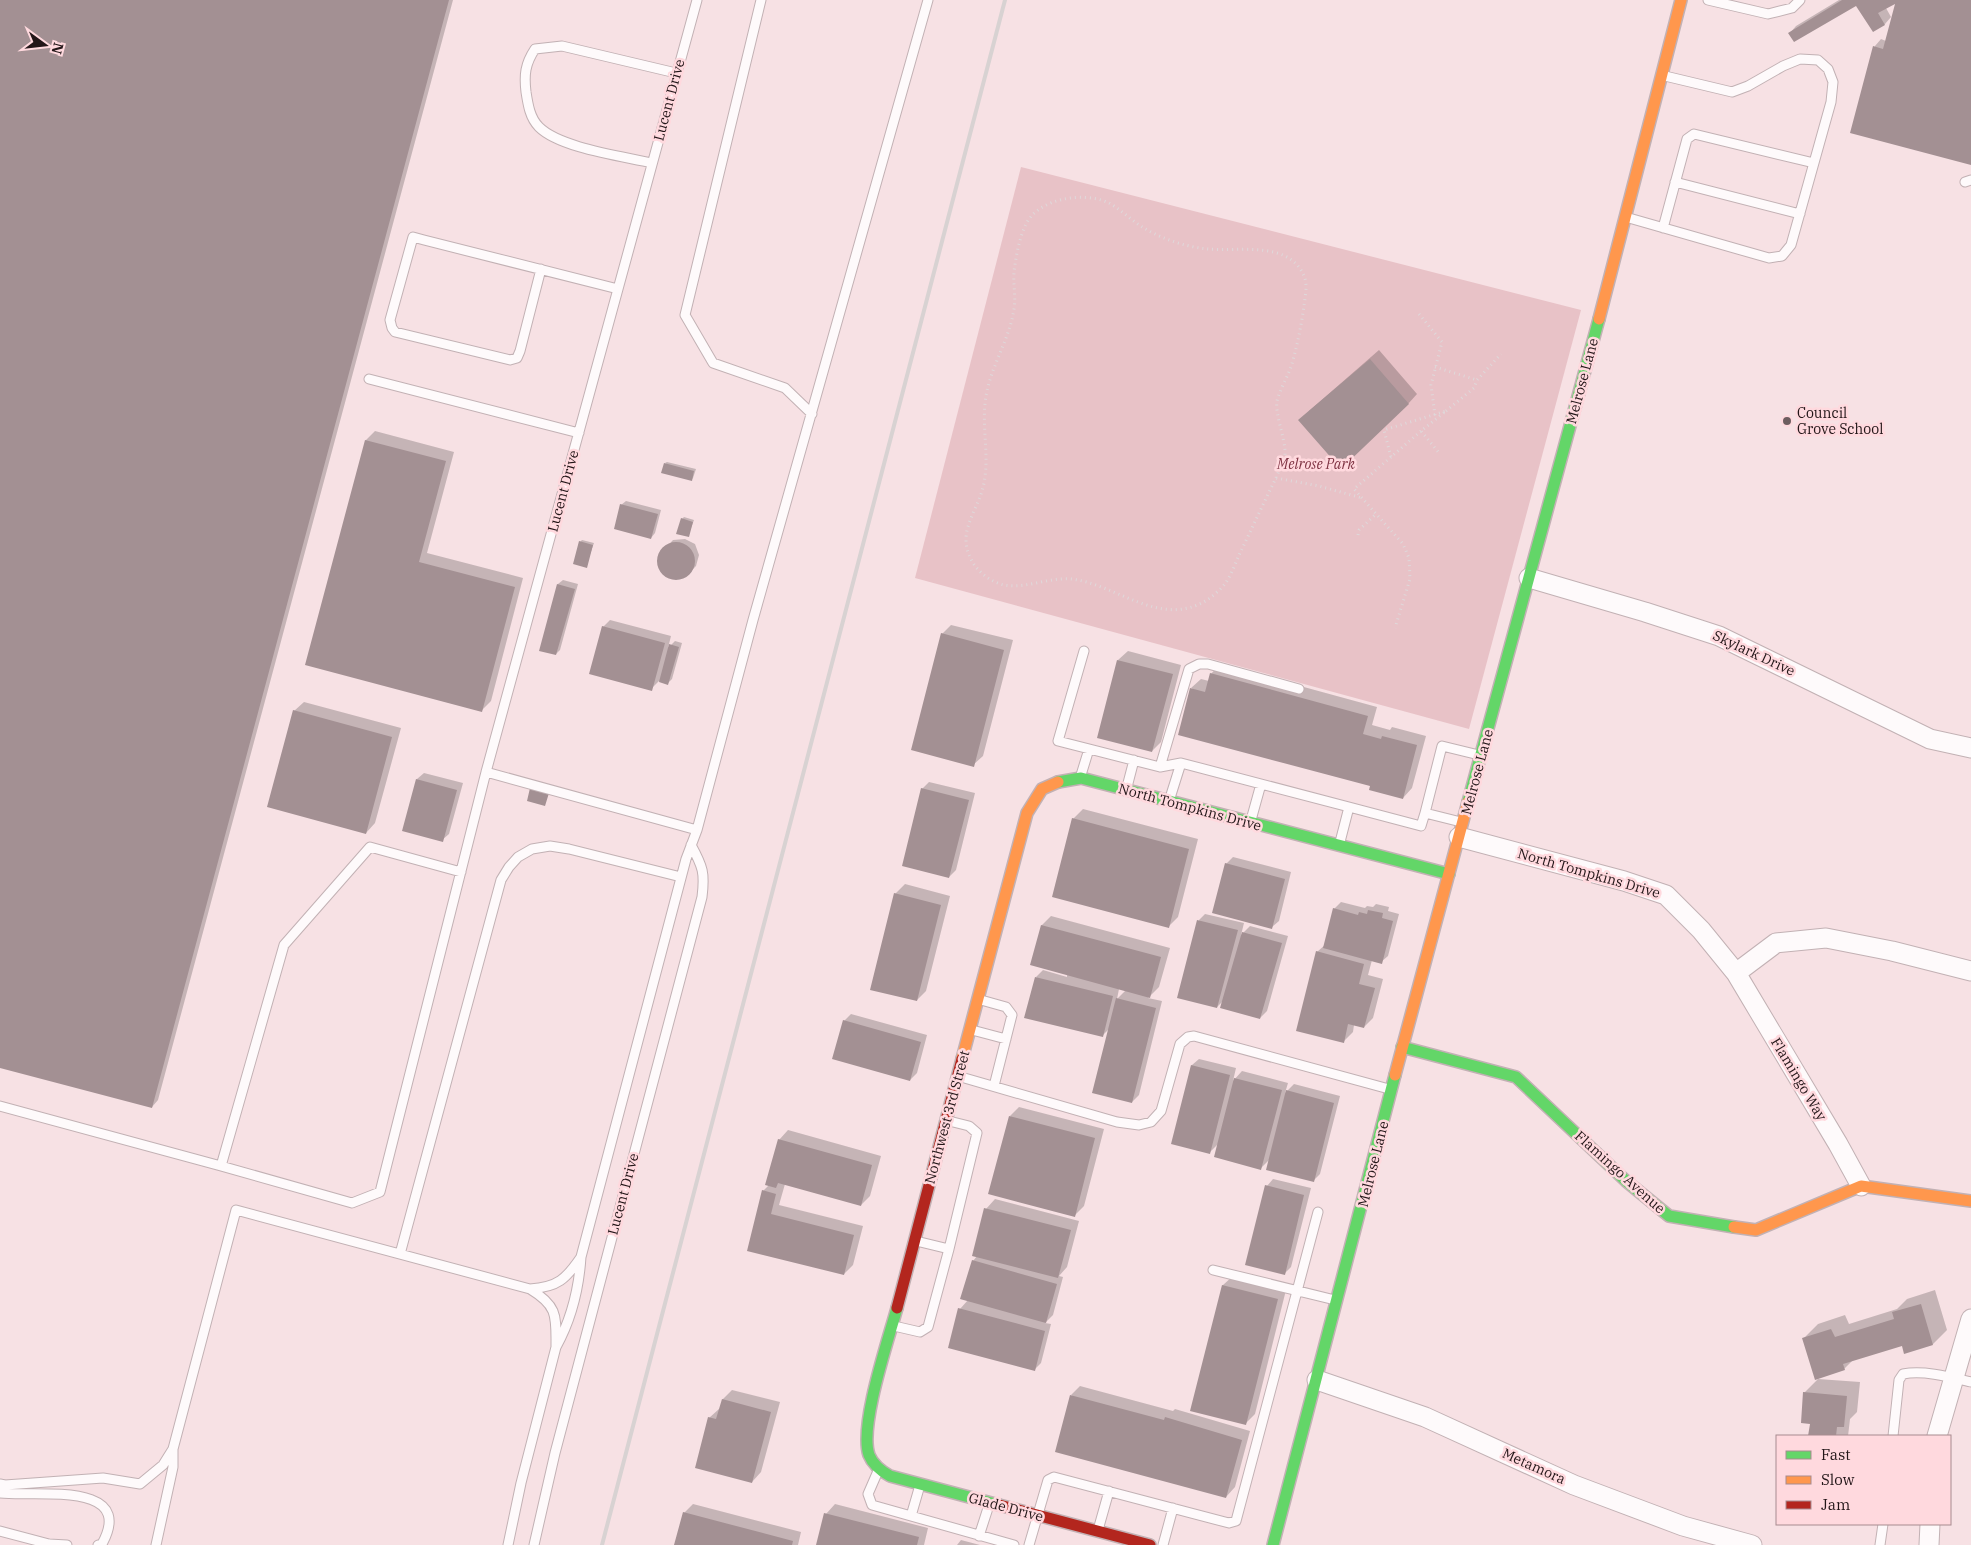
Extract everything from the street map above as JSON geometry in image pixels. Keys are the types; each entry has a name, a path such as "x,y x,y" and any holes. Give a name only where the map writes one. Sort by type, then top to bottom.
{"street":[{"name":"Melrose Lane","path":"1273,1545 1402,1047 1626,217 1681,0"},
{"name":"Skylark Drive","path":"1529,578 1646,612 1719,636 1930,739 1971,748"},
{"name":"North Tompkins Drive","path":"1047,784 1080,778 1449,874"},
{"name":"Northwest 3rd Street","path":"879,1471 870,1458 866,1441 867,1422 1026,813 1038,792 1047,784"},
{"name":"North Tompkins Drive","path":"1461,830 1666,895 1701,930 1736,973"},
{"path":"1736,973 1776,943 1826,938 1892,951 1971,971"},
{"name":"Flamingo Way","path":"1736,973 1861,1186"},
{"name":"Flamingo Avenue","path":"1402,1047 1516,1077 1626,1180 1669,1216 1707,1224 1756,1230 1861,1186"},
{"path":"1861,1186 1971,1201"},
{"path":"1937,1435 1962,1380 1971,1319"},
{"name":"Metamora","path":"1317,1380 1425,1417 1574,1485 1665,1520 1752,1545"},
{"name":"Glade Drive","path":"879,1471 920,1485 1150,1545"},
{"path":"1928,1545 1930,1525"}],"lane":[{"name":"Lucent Drive","path":"221,1166 352,1203 380,1192 486,772 697,0"},
{"path":"761,0 685,315 713,364 785,388 812,414"},
{"path":"508,1545 521,1483 556,1347 566,1330 580,1274 581,1256 681,877 697,830 753,620 928,0"},
{"path":"1708,0 1768,14 1792,8 1800,0"},
{"path":"652,163 562,142 539,127 528,110 524,75 527,61 535,50 562,46 676,73"},
{"path":"1626,217 1768,258 1782,256 1791,245 1831,102 1833,82 1828,69 1818,60 1800,59 1783,66 1748,86 1732,92 1662,75"},
{"path":"1663,228 1687,138 1694,134 1814,163"},
{"path":"1675,182 1800,214"},
{"path":"541,269 517,358 510,360 395,332 392,328 390,320 413,237 541,269 618,289"},
{"path":"369,379 579,433"},
{"path":"1084,651 1058,741 1160,767 1181,763 1421,826 1442,746 1481,756"},
{"path":"1160,767 1189,669 1199,664 1208,664 1299,689"},
{"path":"1080,778 1089,749"},
{"path":"1126,790 1134,760"},
{"path":"1169,802 1181,763"},
{"path":"486,772 697,830"},
{"path":"1250,822 1261,784"},
{"path":"1339,846 1349,807"},
{"path":"1425,813 1461,830"},
{"name":"Lucent Drive","path":"534,1545 555,1453 702,897 704,878 701,864 691,845"},
{"path":"400,1254 502,880 508,867 518,857 532,849 550,846 681,877"},
{"path":"0,1106 221,1166 284,945 370,847 461,872"},
{"path":"978,999 1006,1007 1012,1015 994,1086"},
{"path":"970,1030 1006,1038"},
{"path":"958,1076 1117,1122 1139,1125 1151,1122 1161,1111 1180,1044 1188,1037 1194,1036 1392,1090"},
{"path":"892,1325 920,1332 928,1327 949,1249 977,1133 969,1126 946,1121"},
{"path":"156,1545 173,1467 173,1449 236,1210 530,1289 551,1306 555,1318 556,1347"},
{"path":"1029,1545 1048,1480 1054,1477 1229,1523 1236,1521 1318,1212"},
{"path":"914,1240 949,1249"},
{"path":"530,1289 545,1288 561,1282 571,1272 581,1256"},
{"path":"1213,1270 1337,1300"},
{"path":"1893,1435 1899,1380 1903,1374 1912,1372 1962,1380"},
{"path":"0,1484 103,1478 140,1484 163,1465 173,1449"},
{"path":"879,1471 868,1494 872,1505 1014,1545"},
{"path":"912,1516 920,1485"},
{"path":"1105,1545 1103,1532 1109,1491"},
{"path":"0,1493 79,1495 97,1501 106,1509 110,1519 109,1531 102,1544 98,1545"},
{"path":"979,1536 989,1503"},
{"path":"1163,1545 1173,1508"},
{"path":"1880,1545 1883,1525"},
{"path":"0,1531 50,1544 67,1545"}],"path":[{"path":"1090,198 1107,202 1142,227 1190,246 1207,249 1268,251 1285,256 1295,264 1304,276 1306,289 1298,341 1276,404 1285,450 1285,456 1276,478 1225,584 1207,600 1194,606 1182,609 1157,609 1126,598 1102,586 1072,579 1006,586 986,577 978,569 971,560 966,546 966,533 969,521 981,496 986,473 984,414 986,392 1012,316 1017,255 1027,223 1033,214 1055,201 1090,198"},
{"path":"1419,314 1442,342 1431,385 1435,415"},
{"path":"1395,628 1410,579 1411,565 1407,551 1403,544 1354,489 1474,388 1477,380 1501,354"},
{"path":"1435,367 1477,380"},
{"path":"1391,457 1384,430 1446,412"},
{"path":"1421,431 1440,454"},
{"path":"1276,478 1319,486 1362,498"},
{"path":"1358,535 1359,530 1376,514"}],"green space":[{"name":"Melrose Park","path":"1021,167 1581,310 1469,729 915,578"}],"building":[{"path":"0,0 449,0 152,1108 0,1068"},
{"path":"1842,0 1971,0 1971,165 1850,133 1873,46 1883,49 1895,4 1878,13 1885,25 1873,32 1856,6 1794,42 1788,33"},
{"path":"1370,359 1409,404 1341,469 1298,420"},
{"path":"365,440 446,461 419,562 515,587 482,712 305,665"},
{"path":"664,463 694,471 692,481 661,473"},
{"path":"620,504 658,514 651,539 614,529"},
{"path":"681,518 693,522 689,537 676,534"},
{"path":"579,541 593,545 587,568 573,564"},
{"path":"676,542 689,548 695,561 689,574 676,580 663,574 657,561 663,548"},
{"path":"557,584 575,589 556,655 539,651"},
{"path":"602,626 665,643 652,691 589,674"},
{"path":"941,633 1004,650 974,767 911,750"},
{"path":"669,644 679,647 668,685 659,682"},
{"path":"1117,660 1173,674 1152,752 1097,738"},
{"path":"1210,673 1368,716 1363,734 1381,739 1382,736 1417,745 1403,799 1369,790 1370,786 1178,735 1190,688 1205,692"},
{"path":"293,710 392,737 366,834 267,807"},
{"path":"416,779 457,790 443,842 402,831"},
{"path":"530,788 549,793 545,806 527,801"},
{"path":"921,788 969,800 949,878 902,866"},
{"path":"1072,818 1189,849 1169,928 1052,897"},
{"path":"1225,863 1285,879 1272,929 1212,913"},
{"path":"894,893 941,905 917,1001 870,990"},
{"path":"1333,908 1358,915 1359,912 1367,914 1368,910 1383,913 1382,918 1393,921 1382,964 1323,948"},
{"path":"1197,920 1238,930 1217,1008 1177,998"},
{"path":"1041,925 1161,957 1150,998 1030,965"},
{"path":"1242,932 1282,943 1260,1019 1220,1008"},
{"path":"1316,951 1364,964 1359,984 1375,988 1364,1028 1348,1024 1344,1043 1296,1031"},
{"path":"1035,977 1113,996 1103,1037 1024,1018"},
{"path":"1116,998 1156,1008 1132,1103 1092,1093"},
{"path":"843,1020 921,1042 910,1081 832,1059"},
{"path":"1191,1065 1230,1075 1210,1154 1171,1144"},
{"path":"1234,1078 1282,1090 1261,1170 1214,1157"},
{"path":"1286,1090 1334,1103 1314,1182 1266,1170"},
{"path":"1009,1116 1095,1138 1075,1217 988,1194"},
{"path":"778,1139 872,1165 861,1206 778,1183 776,1188 765,1185"},
{"path":"1265,1185 1304,1195 1285,1275 1245,1265"},
{"path":"762,1190 776,1194 771,1214 854,1235 844,1275 747,1251"},
{"path":"984,1208 1071,1230 1058,1278 972,1256"},
{"path":"972,1260 1057,1284 1046,1323 960,1299"},
{"path":"1222,1285 1278,1299 1246,1425 1190,1411"},
{"path":"1921,1304 1933,1345 1904,1354 1902,1346 1843,1364 1845,1370 1815,1380 1802,1338 1831,1329 1835,1337 1894,1319 1892,1312"},
{"path":"958,1308 1045,1331 1035,1371 948,1348"},
{"path":"1803,1392 1847,1396 1844,1427 1837,1427 1836,1435 1808,1435 1810,1424 1801,1423"},
{"path":"1070,1395 1164,1420 1165,1417 1242,1440 1226,1498 1055,1452"},
{"path":"722,1399 771,1412 752,1483 695,1468 708,1417 716,1419"},
{"path":"683,1512 793,1541 792,1545 674,1545"},
{"path":"824,1513 919,1537 917,1545 816,1545"}],"railway":[{"path":"602,1545 1005,0"}],"traffic: fast":[{"path":"1468,802 1599,319"},
{"path":"1058,782 1081,778 1449,874"},
{"path":"1402,1047 1516,1077 1626,1181 1669,1216 1734,1227"},
{"path":"1273,1545 1395,1075"},
{"path":"897,1308 871,1404 867,1442 871,1459 883,1472 890,1476 999,1505"}],"traffic: slow":[{"path":"1599,319 1681,0"},
{"path":"962,1059 1027,813 1042,789 1058,782"},
{"path":"1395,1075 1468,802"},
{"path":"1734,1227 1756,1230 1861,1186 1971,1201"}],"traffic: jam":[{"path":"897,1308 962,1059"},
{"path":"999,1505 1150,1545"}],"place":[{"name":"Council Grove School","path":"1787,421"}]}
